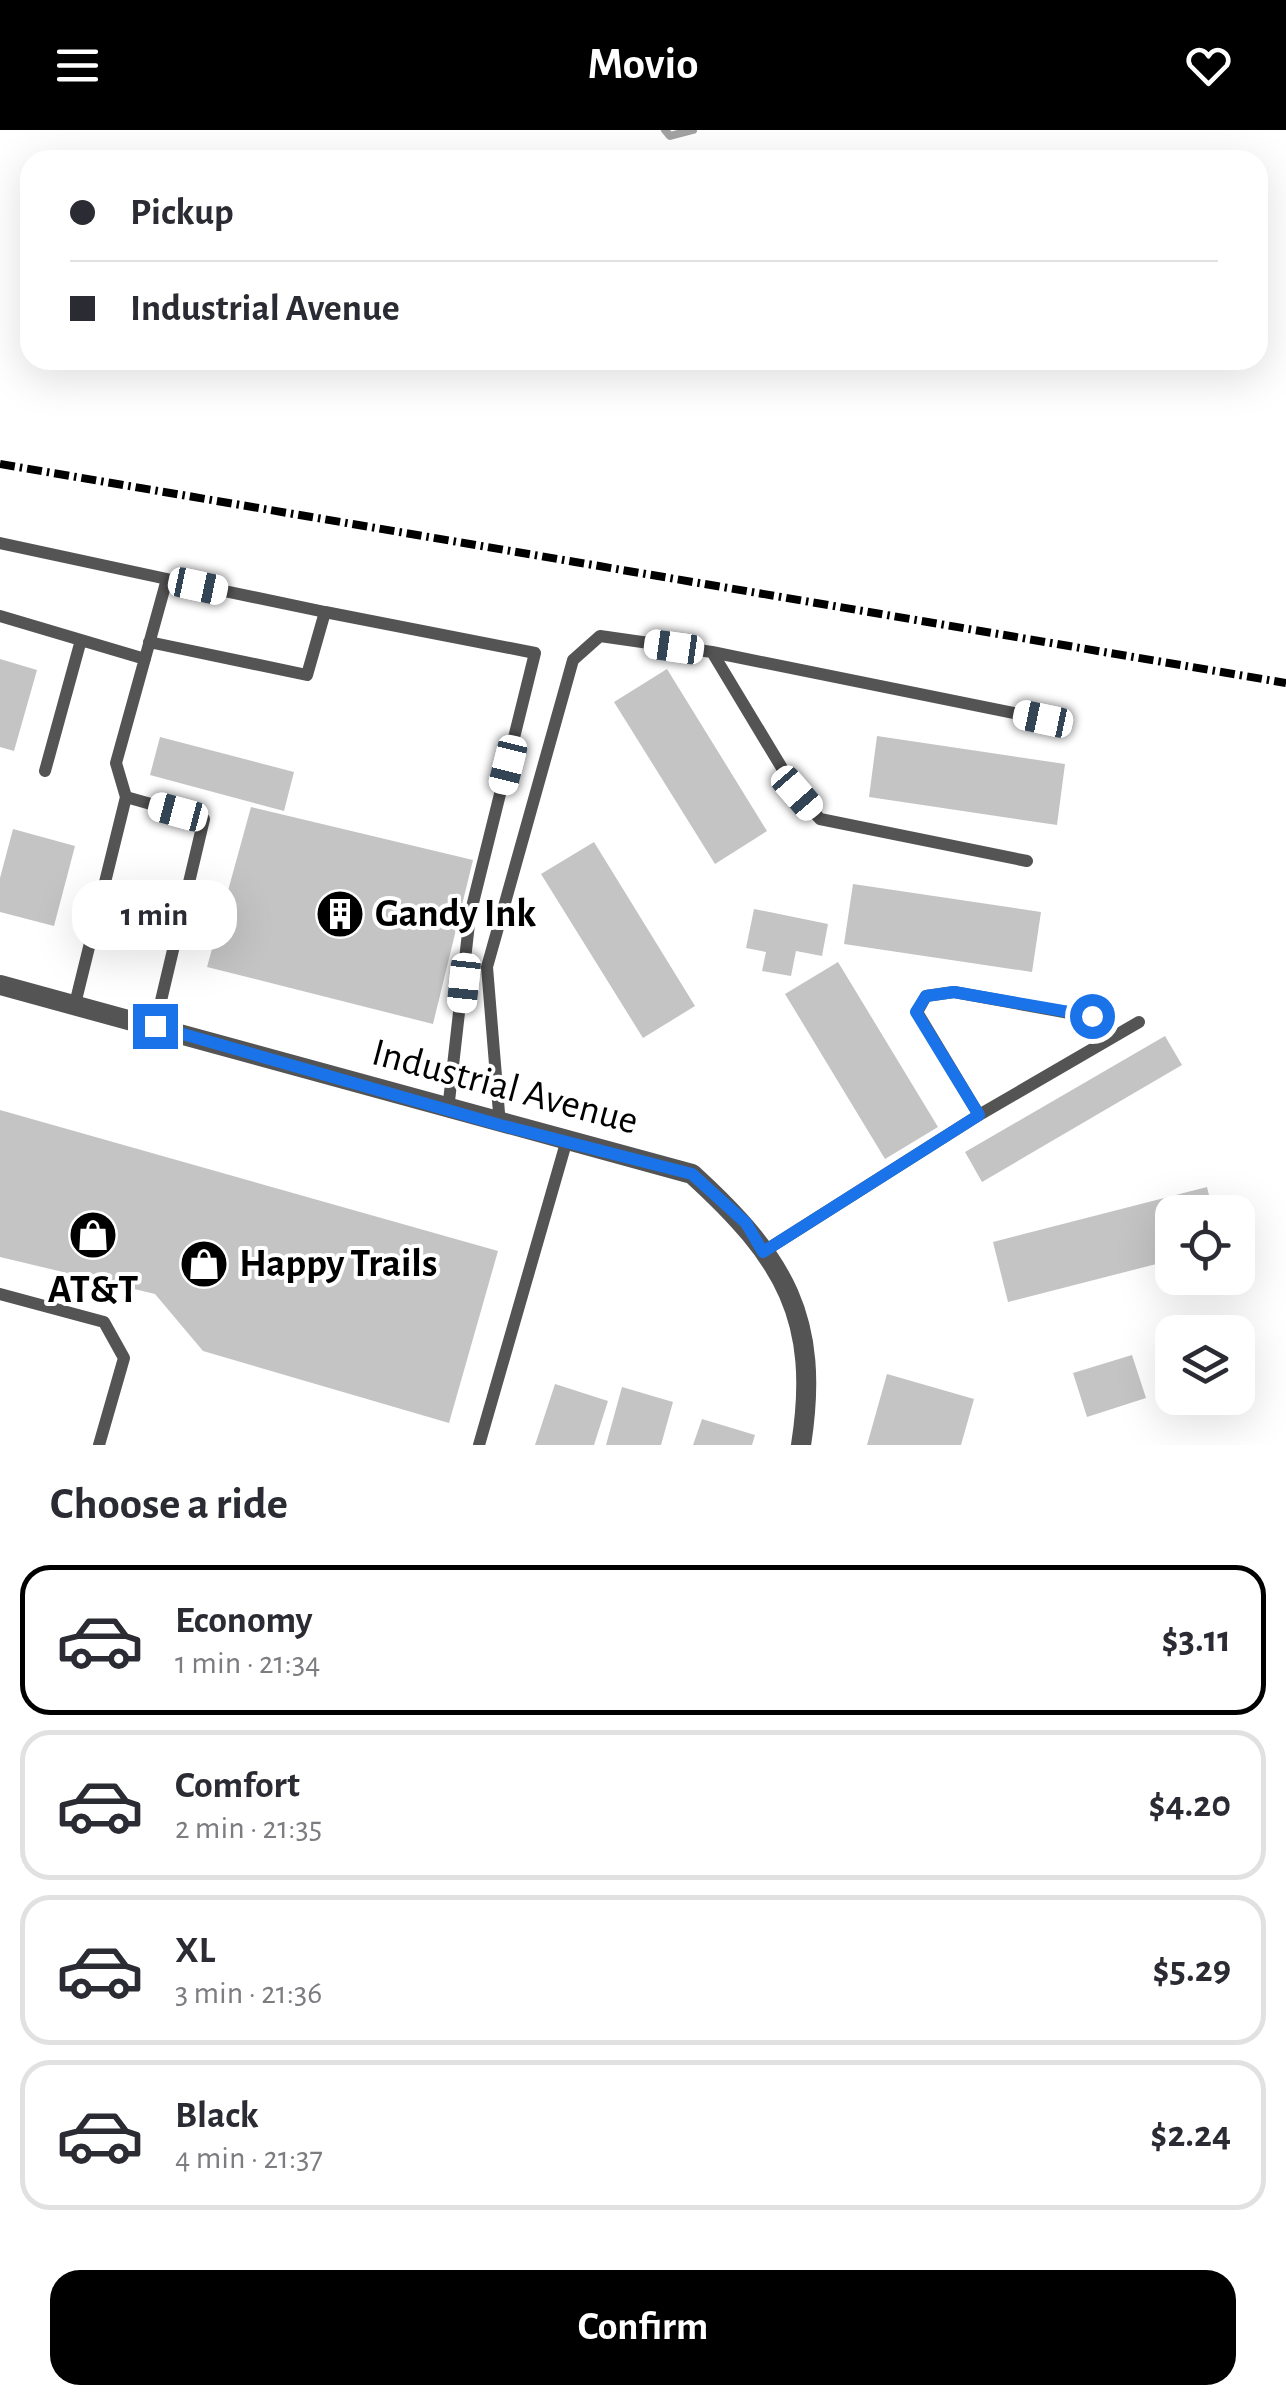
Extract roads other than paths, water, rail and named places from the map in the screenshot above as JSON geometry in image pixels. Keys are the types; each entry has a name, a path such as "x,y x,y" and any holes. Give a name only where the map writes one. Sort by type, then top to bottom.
{"street":[{"name":"Industrial Avenue","path":"0,984 500,1125 692,1174 746,1223 799,1313 809,1366 802,1445"}],"lane":[{"path":"0,543 536,653 470,914 448,1110"},
{"path":"75,1004 126,798 116,763 166,579"},
{"path":"149,642 308,675 325,612"},
{"path":"0,616 144,659"},
{"path":"500,1125 488,967 573,660 600,636 712,652 1043,719"},
{"path":"45,771 81,640"},
{"path":"712,652 797,793 820,819 1027,861"},
{"path":"126,798 204,819 155,1026"},
{"path":"979,1115 916,1012 926,996 954,992 1092,1016"},
{"path":"763,1252 979,1115 1139,1022"},
{"path":"480,1445 566,1143"},
{"path":"0,1294 104,1322 124,1358 99,1445"}],"waterway":[{"path":"665,130 670,136 693,130"}],"railway":[{"path":"0,464 1286,683"}],"place":[{"name":"Gandy Ink","path":"340,914"},
{"name":"AT&T","path":"93,1235"},
{"name":"Happy Trails","path":"204,1264"}]}
